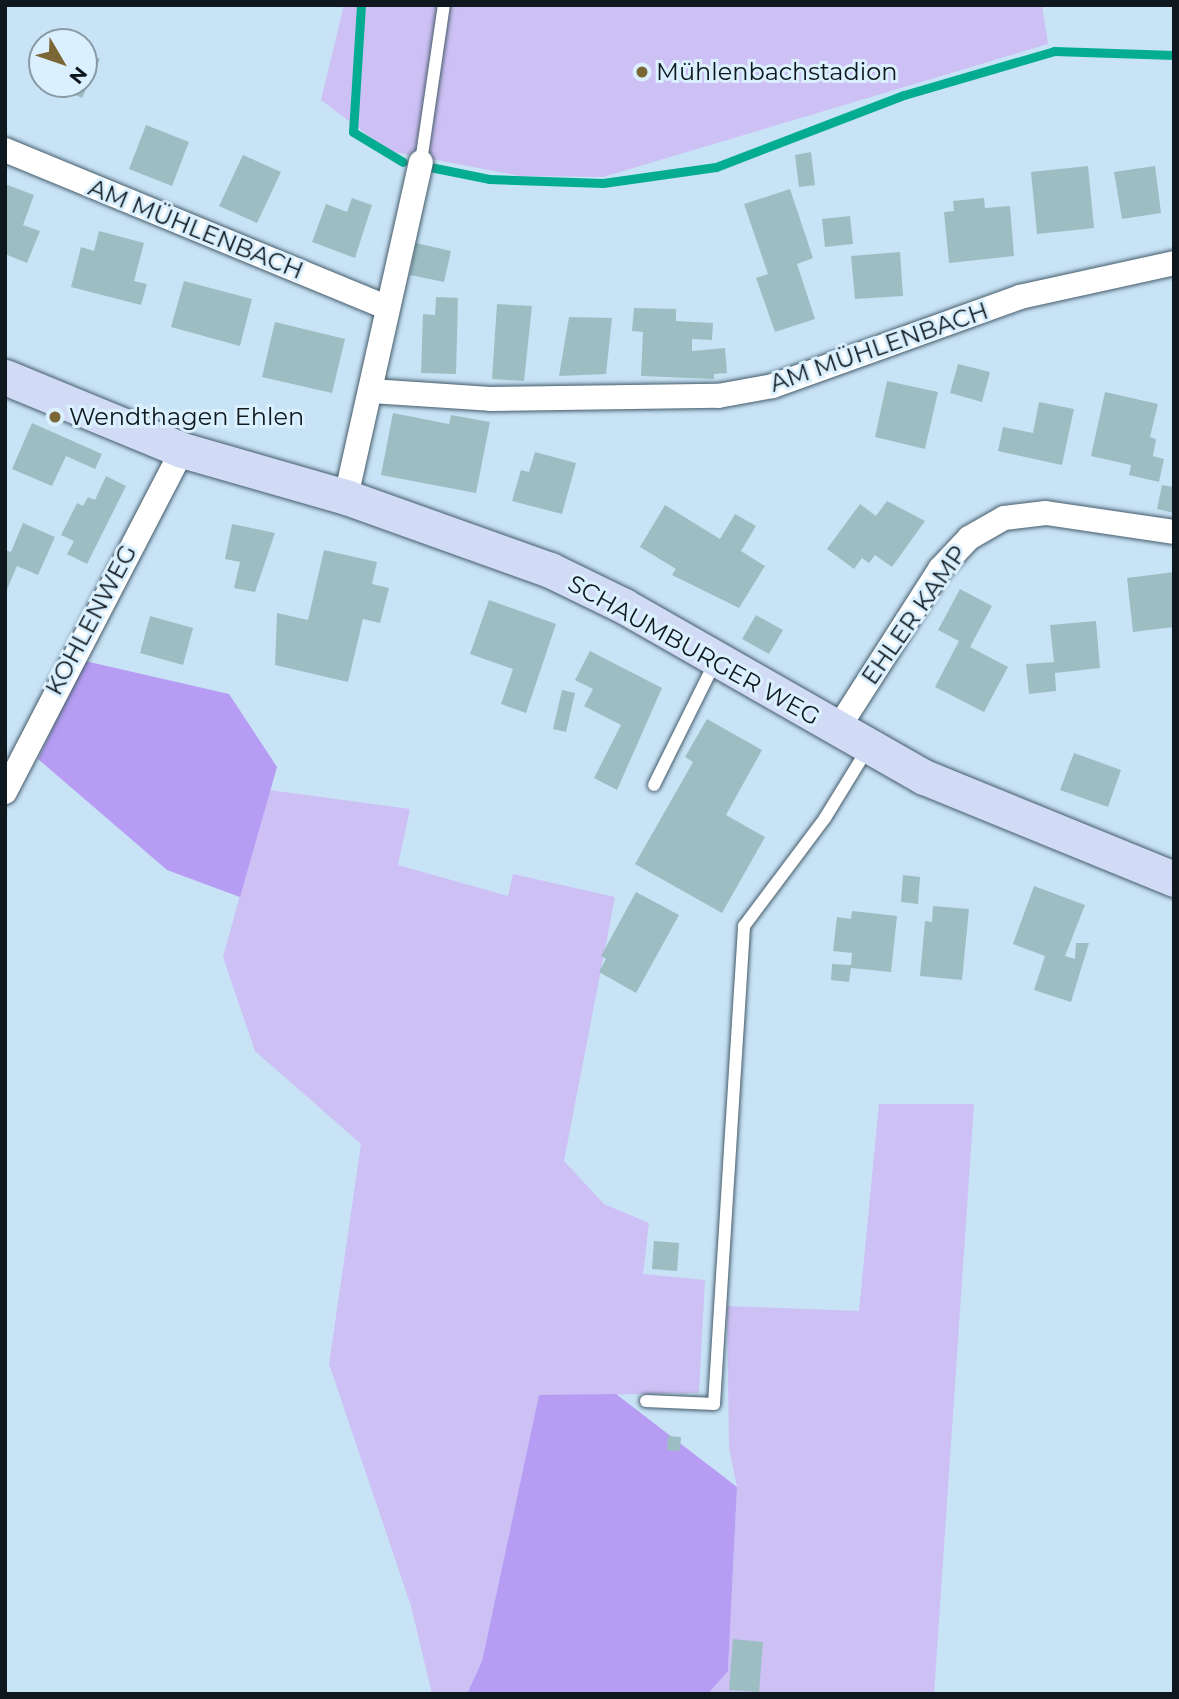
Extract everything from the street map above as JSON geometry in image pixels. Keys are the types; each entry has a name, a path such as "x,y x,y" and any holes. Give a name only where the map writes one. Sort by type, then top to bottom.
{"street":[{"name":"AM MÜHLENBACH","path":"5,150 386,307"},
{"path":"346,497 371,391 386,307 421,162"},
{"name":"AM MÜHLENBACH","path":"371,391 491,399 718,396 773,386 1020,297 1174,263"},
{"name":"SCHAUMBURGER WEG","path":"5,377 182,450 346,497 550,570 868,747 980,803 1174,879"},
{"name":"KOHLENWEG","path":"5,792 182,450"},
{"name":"EHLER KAMP","path":"837,730 940,569 969,538 1004,518 1046,513 1174,532"}],"lane":[{"path":"421,162 444,5"},
{"path":"654,785 716,660"},
{"path":"646,1401 715,1404 744,926 825,818 868,747"}],"shaded area":[{"name":"Mühlenbachstadion","path":"344,5 1042,5 1048,44 603,177 520,176 389,151 321,100"},
{"path":"85,661 229,694 277,767 240,897 167,870 38,759"},
{"path":"269,790 410,809 398,865 508,896 513,874 615,897 564,1161 604,1204 649,1223 643,1274 705,1280 699,1393 539,1396 482,1661 467,1694 432,1694 411,1606 329,1364 361,1144 255,1051 223,957"},
{"path":"879,1104 974,1104 934,1694 708,1694 728,1671 737,1487 729,1448 727,1306 859,1311"},
{"path":"616,1394 737,1487 728,1671 708,1694 467,1694 482,1661 539,1395"}],"building":[{"path":"146,125 189,142 172,186 129,169"},
{"path":"811,152 815,185 799,187 795,155"},
{"path":"243,155 281,172 257,223 219,206"},
{"path":"1088,166 1094,228 1037,234 1031,172"},
{"path":"1155,166 1161,213 1122,219 1114,172"},
{"path":"5,184 34,195 23,225 40,231 27,263 5,254"},
{"path":"790,189 813,258 797,264 815,319 775,332 756,278 768,274 744,204"},
{"path":"352,198 372,205 355,258 312,242 326,204 347,212"},
{"path":"984,198 985,208 1010,206 1014,256 949,263 944,212 954,211 953,201"},
{"path":"850,216 853,244 825,247 822,219"},
{"path":"99,231 144,243 134,281 147,284 141,305 71,287 81,247 94,251"},
{"path":"416,243 451,251 444,282 410,275"},
{"path":"900,252 903,296 855,299 851,256"},
{"path":"184,281 252,299 240,346 171,327"},
{"path":"436,297 458,298 456,374 421,373 423,314 435,315"},
{"path":"497,304 532,306 524,381 492,379"},
{"path":"634,308 676,309 676,321 713,323 712,340 692,339 692,351 725,348 727,373 714,374 714,379 641,376 643,332 632,331"},
{"path":"569,317 612,318 606,374 559,376"},
{"path":"275,322 345,339 332,393 262,377"},
{"path":"958,364 990,372 982,402 950,393"},
{"path":"887,381 938,392 925,449 875,437"},
{"path":"1105,392 1158,404 1150,437 1156,439 1153,456 1164,459 1159,482 1129,475 1131,465 1091,456"},
{"path":"1039,402 1074,409 1062,465 998,451 1003,427 1033,433"},
{"path":"393,413 449,424 451,415 490,422 476,493 381,475"},
{"path":"32,423 102,454 95,469 66,456 52,486 12,469"},
{"path":"535,452 576,463 562,514 512,501 521,470 529,472"},
{"path":"106,476 126,486 87,564 67,554 74,541 61,535 77,503 83,506 88,497 95,500"},
{"path":"1162,485 1174,487 1174,513 1157,509"},
{"path":"887,501 925,521 892,567 875,555 869,563 862,558 854,569 827,549 860,504 876,516"},
{"path":"665,505 720,539 735,514 756,526 741,551 765,566 739,608 672,575 676,569 640,547"},
{"path":"23,523 55,537 38,575 17,566 5,594 5,550 11,552"},
{"path":"232,524 275,533 255,592 234,588 240,562 225,559"},
{"path":"324,550 377,562 372,584 389,588 380,623 363,619 348,682 275,665 277,613 308,620"},
{"path":"1174,572 1174,627 1133,632 1127,578"},
{"path":"960,589 992,606 970,647 1008,667 984,712 935,687 959,641 938,630"},
{"path":"489,600 556,624 526,713 501,704 513,669 470,654"},
{"path":"756,615 783,630 769,654 742,639"},
{"path":"150,616 193,628 183,665 140,653"},
{"path":"1096,621 1100,668 1055,673 1056,691 1029,694 1026,664 1054,662 1050,625"},
{"path":"590,651 662,688 617,790 594,778 621,725 584,706 593,689 575,680"},
{"path":"562,690 575,693 566,732 553,729"},
{"path":"707,719 762,750 726,815 765,837 722,913 635,864 693,762 685,757"},
{"path":"1074,753 1121,770 1108,807 1060,790"},
{"path":"903,875 920,877 918,904 901,902"},
{"path":"1034,886 1085,905 1065,956 1075,959 1076,943 1089,943 1071,1002 1034,990 1045,956 1013,944"},
{"path":"636,892 679,915 636,993 599,972 606,959 601,956"},
{"path":"933,906 969,909 962,980 920,976 925,921 932,922"},
{"path":"852,911 897,916 891,972 851,968 849,982 831,980 832,964 851,965 852,953 833,951 837,917 851,919"},
{"path":"654,1241 679,1243 677,1271 652,1269"},
{"path":"668,1436 681,1437 680,1451 667,1450"},
{"path":"733,1639 763,1642 759,1692 729,1690"}],"waterway":[{"path":"361,5 353,132 403,162"},
{"path":"430,167 489,179 603,183 716,167 904,95 1054,51 1174,55"}],"place":[{"name":"Mühlenbachstadion","path":"642,72"},
{"name":"Wendthagen Ehlen","path":"55,417"}]}
